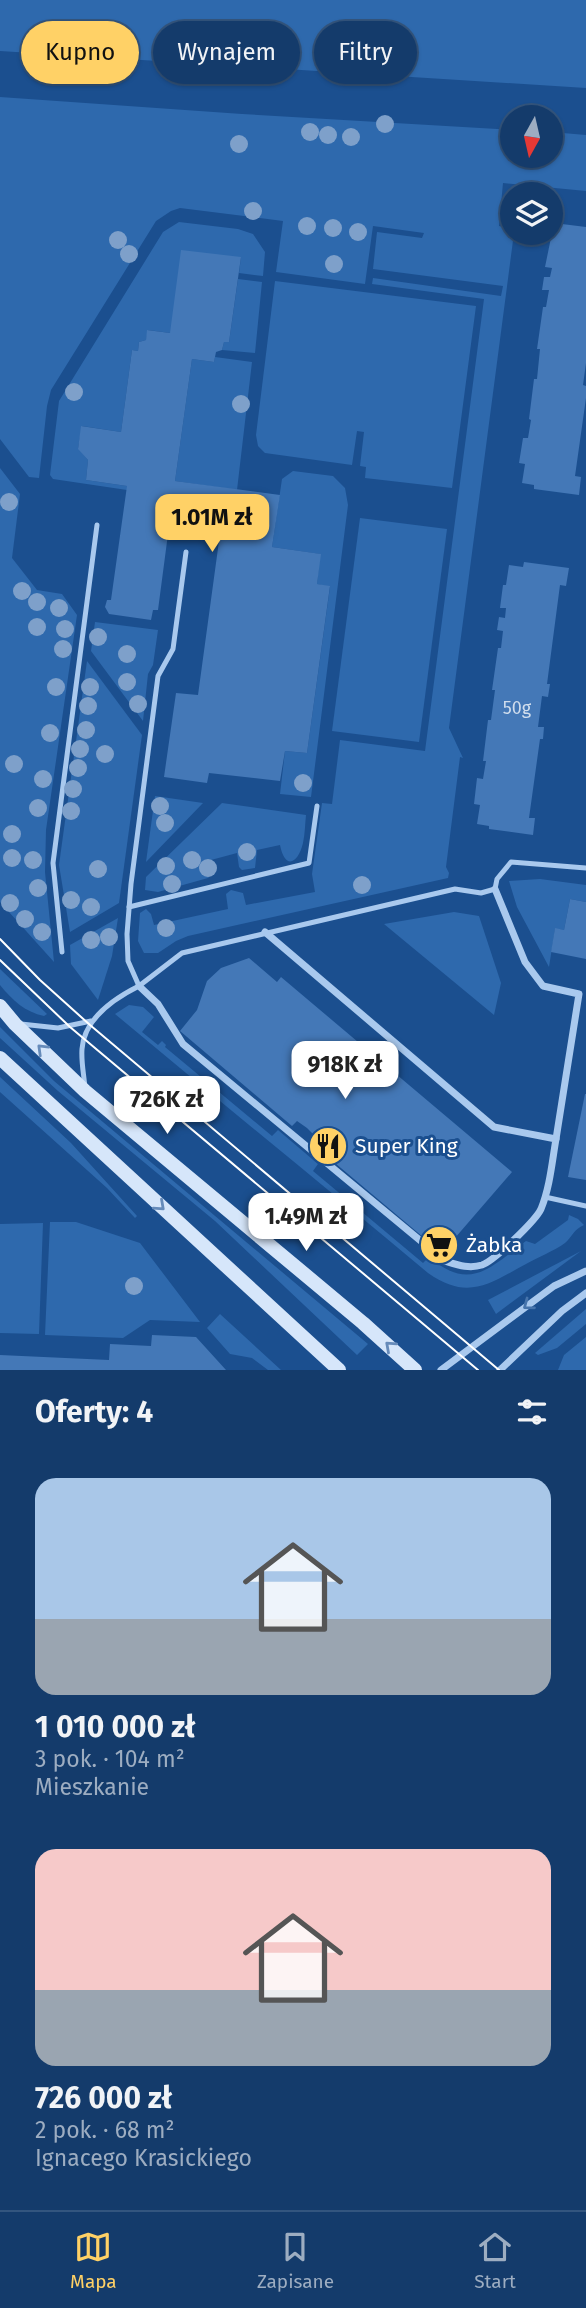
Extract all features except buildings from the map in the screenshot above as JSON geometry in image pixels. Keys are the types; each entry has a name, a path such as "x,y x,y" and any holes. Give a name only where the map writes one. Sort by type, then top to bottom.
{"main road":[{"path":"0,1006 15,1024 85,1091 415,1370"},
{"path":"0,1058 339,1370"}],"street":[{"path":"139,986 158,1004 183,1044 445,1261 466,1268 484,1264 533,1220 545,1198 579,995 543,986 525,962 495,890"},
{"path":"265,932 494,1127 556,1139"},
{"path":"441,1370 554,1286 586,1271"},
{"path":"500,1370 562,1311 586,1293"}],"lane":[{"path":"62,952 53,863 97,525"},
{"path":"139,986 128,961 129,907 158,676 173,649 186,552"},
{"path":"129,907 309,863 317,806"},
{"path":"85,1091 82,1048 86,1031 114,1001 139,986 182,953 455,889 481,893 495,890 497,879 510,862 586,868"},
{"path":"15,1024 58,1028 94,1020"},
{"path":"545,1198 586,1206"}],"shaded area":[{"path":"0,0 586,0 586,88 417,77 417,21 314,21 314,71 300,70 300,21 153,21 153,61 139,60 139,21 21,21 21,52 0,51"},
{"path":"0,97 500,129 500,168 564,168 564,133 586,135 586,191 563,189 563,182 500,182 500,245 512,245 449,728 463,758 460,757 446,867 448,878 188,936 158,953 144,953 138,941 140,913 146,909 151,914 154,925 228,909 226,894 231,890 243,893 246,905 315,892 312,874 322,803 332,804 340,740 425,751 484,299 372,284 373,278 501,296 503,286 373,269 377,232 422,238 424,233 373,226 365,284 276,272 283,221 180,208 156,221 51,390 39,478 29,477 0,439"},
{"path":"179,222 238,229 253,234 265,252 263,276 239,273 241,257 170,333 148,330 146,340 139,342 138,351 132,350 121,432 82,426 78,448 88,460 86,480 127,486 127,490 53,479 50,475 59,401 163,232"},
{"path":"238,279 262,282 255,353 222,350 224,342 229,342"},
{"path":"275,281 476,306 452,488 365,478 366,467 360,466 364,432 357,431 352,465 265,453 258,446 256,435"},
{"path":"215,357 252,362 237,490 175,481 192,359 214,362"},
{"path":"0,468 20,494 12,558 37,590 62,594 77,615 46,830 45,872 54,962 0,902"},
{"path":"293,471 333,476 345,488 348,505 311,797 280,794 285,751 307,753 330,587 317,584 320,554 272,547 282,479"},
{"path":"360,518 447,529 419,742 332,731"},
{"path":"95,622 158,630 153,665 148,674 143,721 91,651"},
{"path":"87,661 142,735 119,903 70,932 59,865"},
{"path":"155,796 203,803 146,862"},
{"path":"222,803 306,815 303,843 298,856 288,861 280,845 257,850 255,868 242,870 237,853 211,860 213,873 208,878 158,892 145,890 146,877"},
{"path":"540,879 586,885 586,902 570,899 564,930 555,929 549,967 517,907 509,881"},
{"path":"454,912 479,916 501,983 494,1015 384,924"},
{"path":"118,918 112,956 98,1000 71,964 70,945"},
{"path":"0,969 47,1014 44,1016 31,1012 14,1000 0,985"},
{"path":"129,1005 143,1007 154,1017 142,1032 158,1045 162,1041 165,1047 272,1136 278,1130 318,1164 313,1171 423,1263 429,1257 456,1273 479,1272 526,1241 535,1244 568,1220 569,1215 584,1225 561,1246 489,1283 467,1288 442,1281 428,1273 115,1014"},
{"path":"0,1027 54,1081 368,1344 357,1355 215,1221 58,1091 0,1038"},
{"path":"0,1077 71,1143 137,1216 135,1218 107,1188 0,1092"},
{"path":"50,1222 76,1222 140,1243 200,1322 150,1320 123,1338 45,1335"},
{"path":"43,1223 39,1334 0,1333 0,1224"},
{"path":"581,1251 496,1314 488,1300"},
{"path":"586,1309 586,1324 557,1348 538,1355 535,1353"},
{"path":"220,1314 281,1370 268,1370 252,1358 230,1354 207,1328"},
{"path":"586,1337 586,1370 558,1370 564,1355"}],"tram line":[{"path":"0,939 90,1025 499,1370"},
{"path":"0,960 70,1027 478,1370"}],"place":[{"name":"Super King","path":"328,1146"},
{"name":"Żabka","path":"439,1245"}]}
